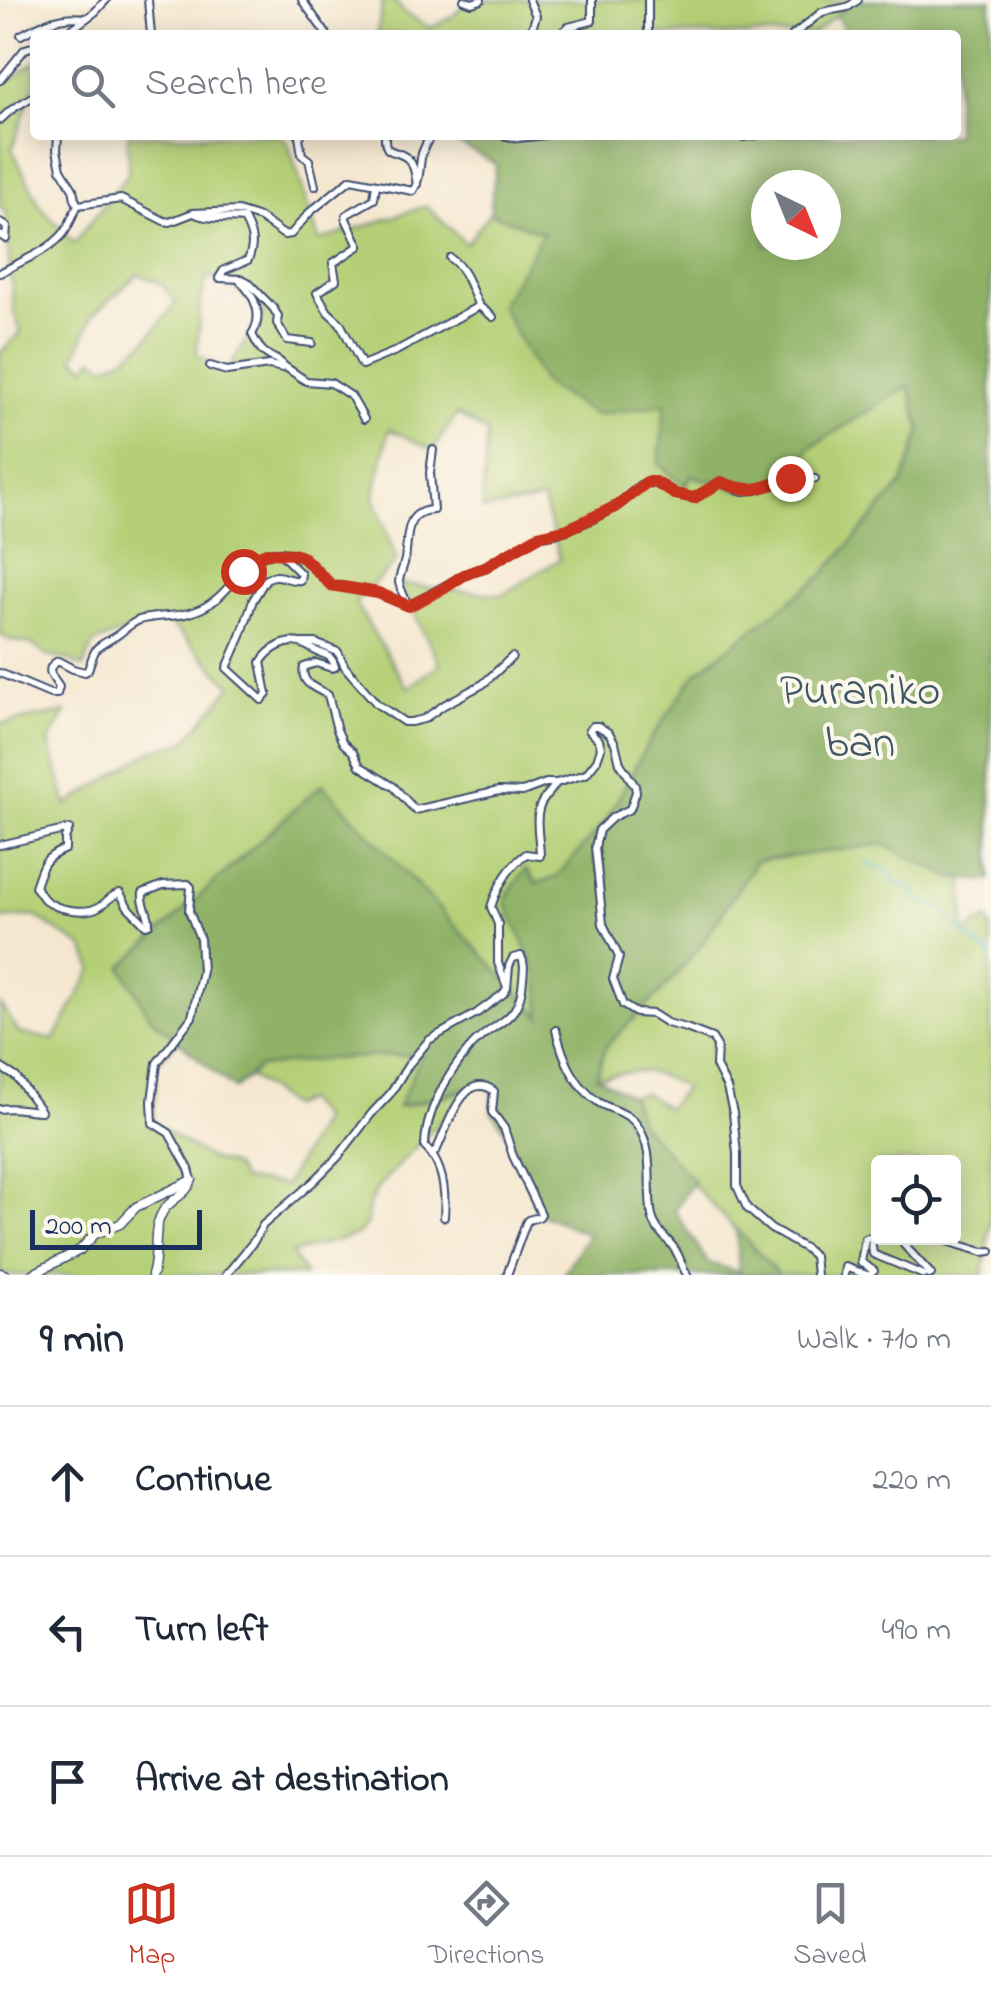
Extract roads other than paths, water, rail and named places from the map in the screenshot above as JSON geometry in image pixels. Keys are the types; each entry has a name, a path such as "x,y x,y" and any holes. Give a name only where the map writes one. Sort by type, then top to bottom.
{"street":[{"path":"71,30 106,0"},
{"path":"148,0 151,30"},
{"path":"302,0 323,30"},
{"path":"464,0 482,0"},
{"path":"530,0 536,16 532,30"},
{"path":"564,30 592,21 592,0"},
{"path":"648,0 648,30"},
{"path":"799,30 822,12 848,7 858,0"},
{"path":"30,30 53,20 85,18"},
{"path":"21,34 30,30"},
{"path":"0,80 30,48"},
{"path":"0,120 30,97"},
{"path":"57,140 56,150 78,206"},
{"path":"300,140 302,155 309,160 314,186"},
{"path":"384,140 388,148 410,161 417,185"},
{"path":"78,206 121,199 170,222 196,213 238,211 260,218 284,235 291,234 310,212 350,180 413,191 421,172 421,154 428,140"},
{"path":"376,184 374,199 346,215 359,246 333,263 336,280 317,293 340,323 362,365 479,306"},
{"path":"2,272 59,240 78,206"},
{"path":"196,213 244,219 253,234 252,252 248,260 224,270 219,278 248,282 273,308 287,340 312,343"},
{"path":"0,222 8,227 8,233 6,239 0,236"},
{"path":"450,258 466,275 479,306 493,317"},
{"path":"239,280 254,297 258,324 252,334 261,349 306,380 331,383 351,396 364,419"},
{"path":"210,366 226,371 284,366"},
{"path":"409,606 399,581 408,548 407,528 418,514 432,510 434,505 430,473 433,450"},
{"path":"0,673 57,694 59,687 49,669 53,663 58,660 72,670 88,670 95,648 132,623 176,617 211,604 254,558 266,553 294,554 304,558 331,585 378,593 409,606 538,536 568,529 615,507 647,482 694,498 721,482 744,491 790,478 815,479"},
{"path":"278,552 300,574 300,580 279,574 266,578 227,663 227,668 262,700 267,694 262,658 282,644 315,643 338,652 374,701 404,722 424,719 483,684 512,657"},
{"path":"300,643 328,655 336,664 332,668 316,663 304,667 303,677 328,695 343,743 360,766 394,787 415,810 499,791 522,792 586,774 598,760 601,748 590,730 598,726 609,733 636,792 630,809 599,830 594,848 603,924 619,957 614,979 618,992 624,1005 636,1013 653,1014 666,1023 712,1038 716,1066 733,1113 737,1186 758,1218 814,1256 816,1275"},
{"path":"507,988 500,975 498,924 491,907 516,861 526,854 540,856 538,813 542,800 556,783"},
{"path":"0,845 69,829 65,849 48,857 35,887 54,906 97,908 120,893 146,926 150,920 143,893 163,886 191,887 189,911 200,938 202,971 192,1017 158,1063 151,1116 153,1123 169,1132 192,1180 186,1193 166,1206 159,1218 152,1275"},
{"path":"226,1275 270,1218 338,1157 429,1040 477,1014 503,994 509,966 513,958 521,956 522,998 505,1022 476,1040 441,1092 430,1117 425,1147 433,1154 445,1188 444,1217"},
{"path":"556,1030 563,1059 579,1083 597,1102 631,1118 639,1127 649,1164 652,1218 676,1250 687,1275"},
{"path":"0,1068 16,1077 41,1111 0,1109"},
{"path":"433,1154 463,1095 482,1084 490,1087 494,1092 492,1112 504,1128 541,1214 526,1223 507,1275"},
{"path":"31,1275 80,1250 95,1234 120,1224 136,1207 192,1180"},
{"path":"844,1275 845,1268 868,1275 874,1271 861,1262 865,1240 871,1238 873,1254 931,1274 904,1245"},
{"path":"960,1245 991,1251"}],"waterway":[{"path":"866,864 886,870 895,882 912,889 920,902 941,910 991,956"}],"park label":[{"name":"Puraniko ban","path":"860,714"}]}
